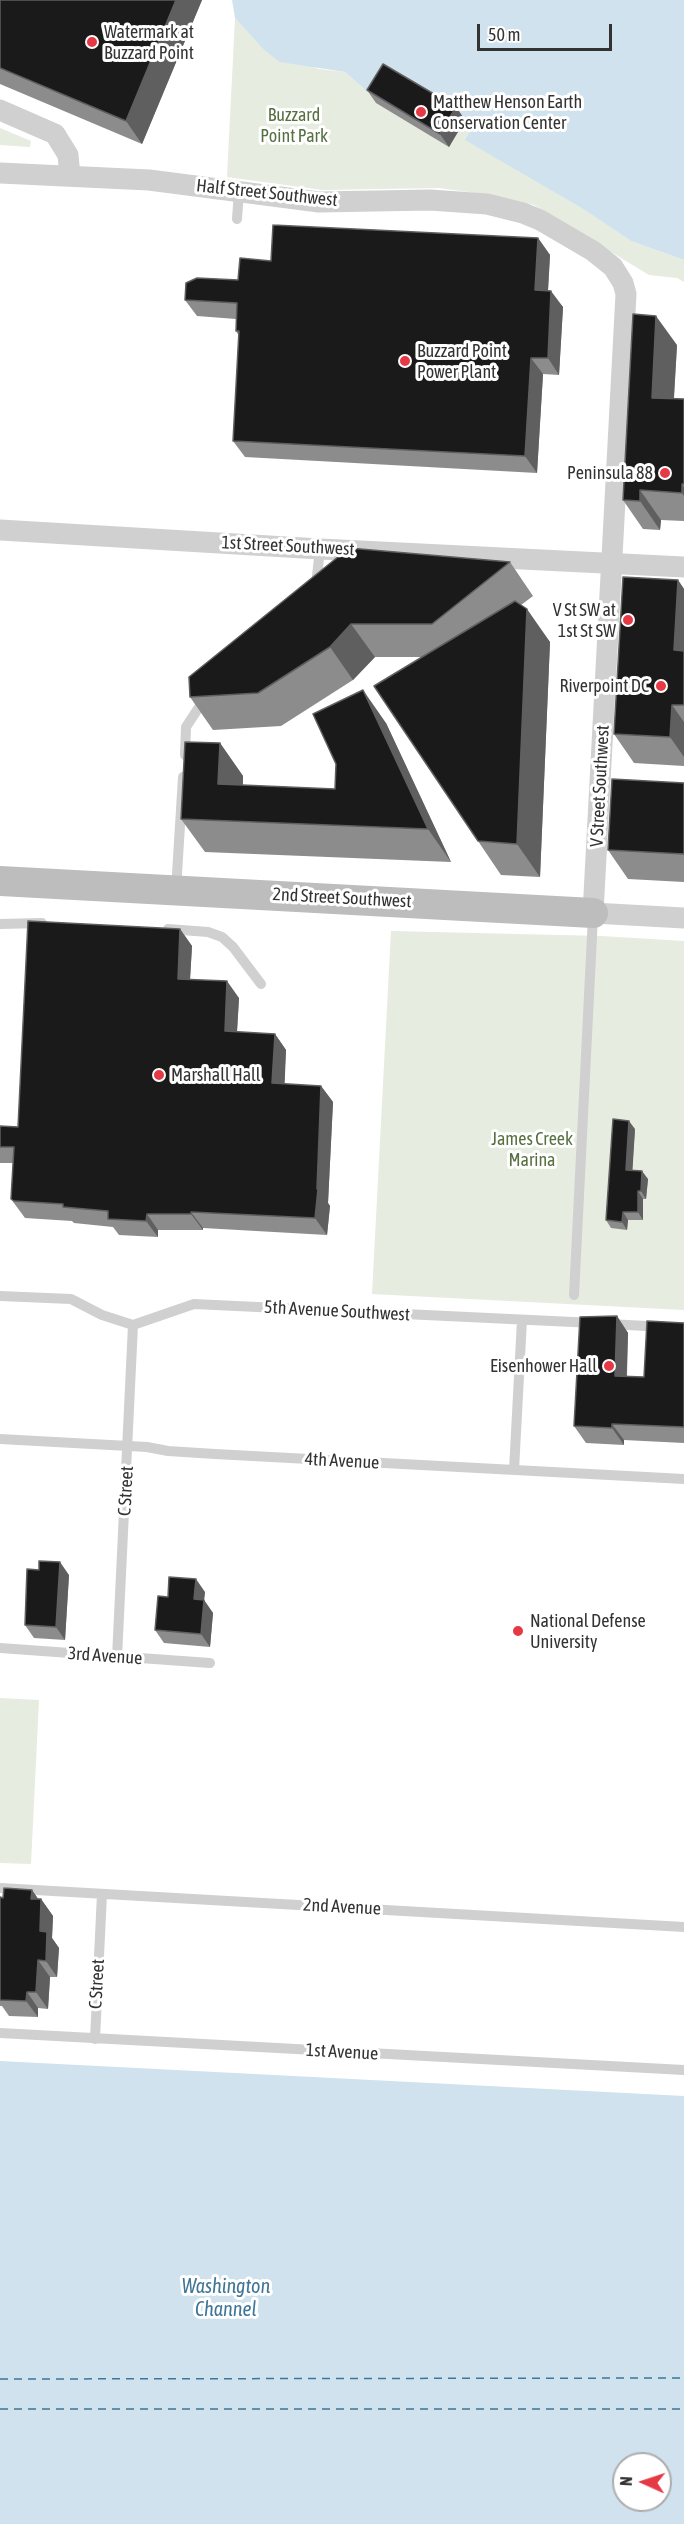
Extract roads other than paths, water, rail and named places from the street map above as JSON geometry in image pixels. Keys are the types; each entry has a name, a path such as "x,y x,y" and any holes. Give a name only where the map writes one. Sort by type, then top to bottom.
{"street":[{"path":"0,110 55,134 68,155 70,177"},
{"name":"Half Street Southwest","path":"0,173 167,182 319,202 464,201 505,208 540,220 593,251 607,261 620,277"},
{"name":"V Street Southwest","path":"593,913 626,294 620,277"},
{"name":"1st Street Southwest","path":"0,530 684,567"},
{"name":"2nd Street Southwest","path":"0,881 684,918"}],"lane":[{"path":"237,219 239,192"},
{"path":"315,593 320,549"},
{"path":"176,890 186,727 206,696 215,689"},
{"name":"V Street Southwest","path":"574,1295 593,913"},
{"path":"0,924 49,923"},
{"path":"156,928 208,932 222,937 233,947 261,984"},
{"path":"0,1296 71,1299 102,1315 133,1325"},
{"name":"5th Avenue Southwest","path":"133,1325 194,1304 684,1328"},
{"path":"514,1470 522,1320"},
{"name":"C Street","path":"117,1658 133,1325"},
{"name":"4th Avenue","path":"0,1439 128,1446 215,1454 684,1479"},
{"name":"3rd Avenue","path":"0,1648 210,1663"},
{"name":"2nd Avenue","path":"0,1888 684,1927"},
{"name":"C Street","path":"95,2039 102,1894"},
{"name":"1st Avenue","path":"0,2033 684,2070"}],"water":[{"path":"232,0 684,0 684,260 631,241 583,209 465,140 475,123 384,70 370,94 345,72 280,62 263,49 235,18"},
{"name":"Washington Channel","path":"0,2061 684,2096 684,2524 0,2524"}],"place":[{"name":"Watermark at Buzzard Point","path":"92,42"},
{"name":"Matthew Henson Earth Conservation Center","path":"421,112"},
{"name":"Buzzard Point Power Plant","path":"405,361"},
{"name":"Peninsula 88","path":"665,473"},
{"name":"V St SW at 1st St SW","path":"628,620"},
{"name":"Riverpoint DC","path":"661,686"},
{"name":"Marshall Hall","path":"159,1075"},
{"name":"Eisenhower Hall","path":"609,1366"},
{"name":"National Defense University","path":"518,1631"}],"park label":[{"name":"Buzzard Point Park","path":"294,125"},
{"name":"James Creek Marina","path":"532,1149"}]}
